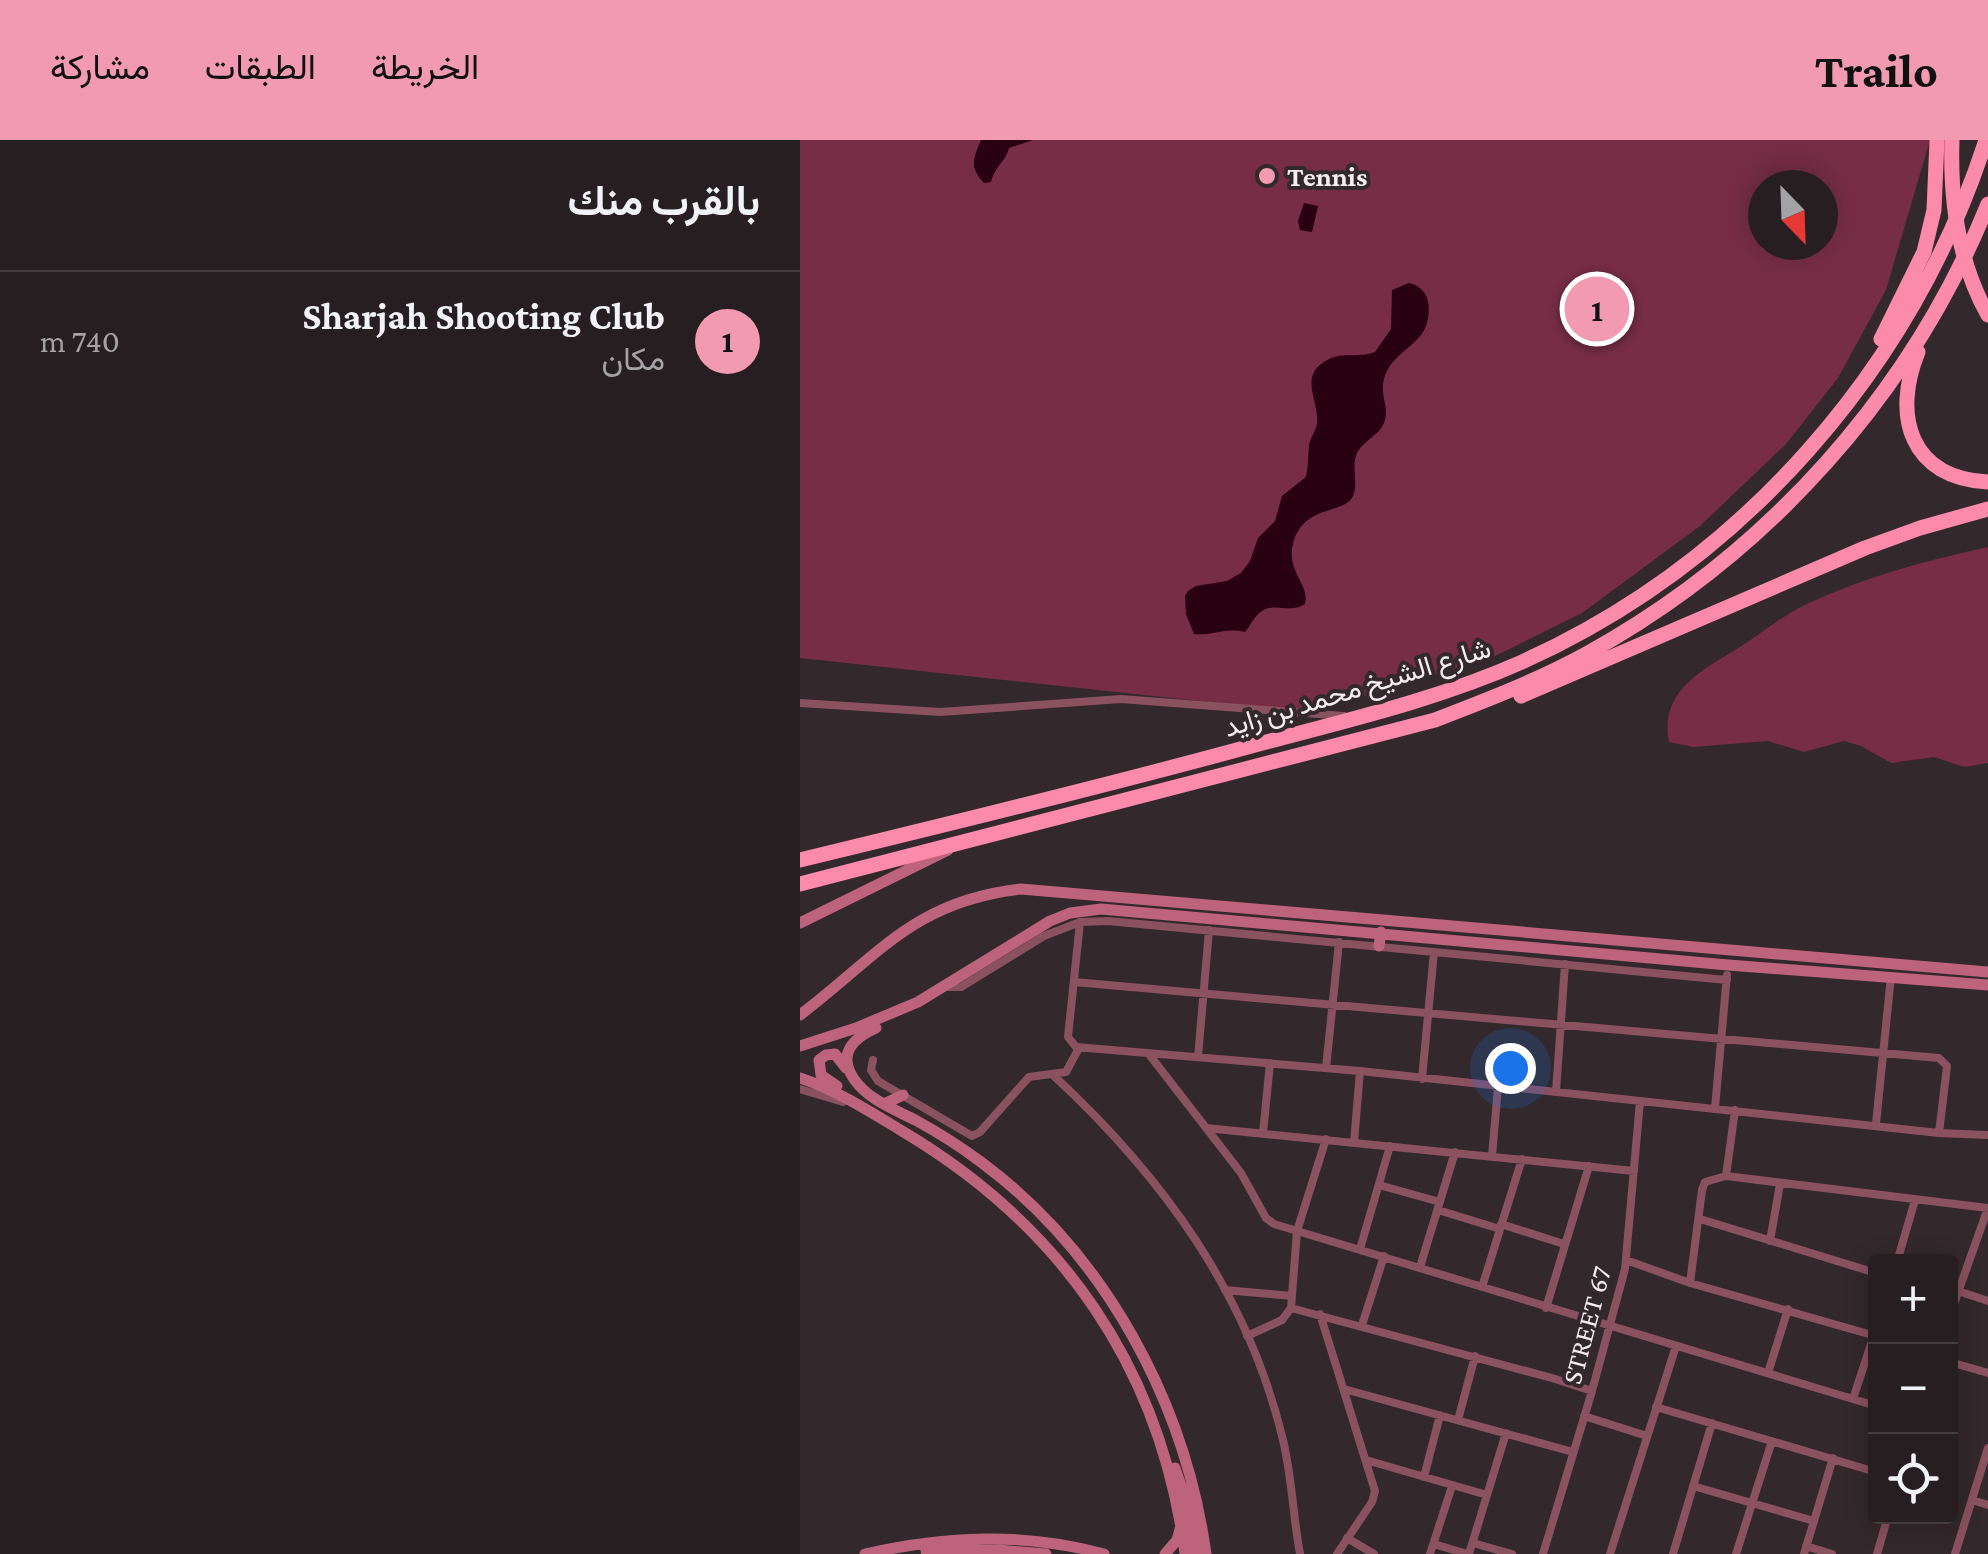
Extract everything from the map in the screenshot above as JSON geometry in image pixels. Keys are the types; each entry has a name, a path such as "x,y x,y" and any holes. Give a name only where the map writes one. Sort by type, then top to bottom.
{"highway":[{"path":"1836,419 1896,312 1924,252 1934,210 1937,140"},
{"path":"1952,140 1957,226 1968,268 1988,314"},
{"name":"شارع الشيخ محمد بن زايد","path":"800,860 1104,786 1428,697 1552,647 1611,615 1666,579 1732,527 1836,419 1876,366 1926,282 1966,197 1986,140"},
{"name":"شارع الشيخ محمد بن زايد","path":"800,884 1435,720 1584,656 1653,614 1718,566 1778,513 1834,454 1893,378 1933,316 1988,204"},
{"path":"1933,316 1906,385 1905,408 1910,430 1920,450 1936,465 1964,479 1988,482"},
{"path":"1435,720 1542,689 1864,548 1988,510"}],"main road":[{"path":"800,924 959,843"},
{"path":"800,1015 914,922 955,903 1020,889 1988,972"},
{"path":"852,1075 846,1058 853,1041 1050,921 1080,911 1112,909 1728,966 1988,984"},
{"path":"1384,947 1386,932"},
{"path":"800,1046 918,1002"},
{"path":"1195,1554 1184,1492 1136,1378 1081,1288 1017,1215 954,1164 858,1104 820,1074 819,1060 826,1054 835,1054 863,1090 952,1142 999,1176 1046,1219 1085,1264 1117,1310 1152,1375 1196,1494 1207,1554"},
{"path":"800,1078 858,1104"},
{"path":"884,1104 902,1095"},
{"path":"952,1142 954,1127"},
{"path":"1161,1442 1185,1554"},
{"path":"1165,1554 1176,1540 1181,1522"},
{"path":"866,1554 964,1539 1006,1537 1104,1554"},
{"path":"866,1554 968,1550 1046,1554"}],"street":[{"path":"800,703 940,712 1121,700 1358,717"},
{"path":"944,987 961,986 1044,936 1080,922 1108,920 1727,980"},
{"path":"1044,936 1050,921"},
{"path":"1080,922 1068,1037 1079,1048 1326,1068 1940,1133 1988,1134"},
{"path":"1198,1057 1210,930"},
{"path":"1326,1068 1338,942"},
{"path":"1422,1080 1434,952"},
{"path":"1556,1092 1565,964"},
{"path":"1716,1108 1728,966"},
{"path":"1876,1124 1891,976"},
{"path":"1074,982 1939,1058 1946,1063 1940,1133"},
{"path":"874,1060 871,1070 875,1079 969,1135 978,1134 1029,1077 1068,1070 1079,1048"},
{"path":"1148,1053 1241,1173 1270,1222 1868,1404"},
{"path":"1264,1133 1270,1063"},
{"path":"1354,1142 1360,1072"},
{"path":"1053,1075 1164,1192 1225,1290 1271,1396 1284,1443 1300,1554"},
{"path":"1492,1156 1498,1087"},
{"path":"800,1089 858,1104"},
{"name":"STREET 67","path":"1545,1553 1611,1327 1626,1260 1640,1100"},
{"path":"1726,1176 1735,1110"},
{"path":"1206,1128 1634,1171"},
{"path":"1248,1336 1282,1320 1291,1308 1298,1231 1326,1140"},
{"path":"1360,1249 1390,1146"},
{"path":"1420,1268 1455,1152"},
{"path":"1482,1288 1522,1160"},
{"path":"1546,1308 1589,1166"},
{"path":"1690,1283 1703,1186 1709,1180 1726,1176 1988,1208 1958,1292 1988,1301"},
{"path":"1770,1241 1780,1184"},
{"path":"1379,1185 1564,1244"},
{"path":"1899,1254 1915,1200"},
{"path":"1700,1220 1868,1271"},
{"path":"1362,1325 1384,1256"},
{"path":"1626,1260 1690,1283 1868,1330"},
{"path":"1225,1290 1292,1296"},
{"path":"1291,1308 1475,1356 1592,1392"},
{"path":"1768,1373 1788,1310"},
{"path":"1320,1314 1374,1495 1338,1554"},
{"path":"1853,1399 1870,1344"},
{"path":"1610,1554 1676,1346"},
{"path":"1458,1420 1475,1356"},
{"path":"1958,1364 1988,1372"},
{"path":"1344,1388 1572,1452"},
{"path":"1656,1407 1868,1469"},
{"path":"1424,1477 1440,1415"},
{"path":"1584,1416 1647,1436"},
{"path":"1673,1554 1712,1424"},
{"path":"1452,1486 1432,1549 1468,1554 1506,1433"},
{"path":"1736,1554 1772,1441"},
{"path":"1955,1554 1988,1448"},
{"path":"1832,1554 1805,1550 1833,1458"},
{"path":"1366,1460 1487,1495"},
{"path":"1693,1486 1814,1521"},
{"path":"1972,1500 1988,1505"},
{"path":"1877,1554 1886,1524"},
{"path":"1347,1538 1374,1554"},
{"path":"1472,1543 1512,1554"}],"shaded area":[{"path":"800,140 1930,140 1886,290 1838,378 1786,444 1700,526 1582,613 1495,656 1311,713 800,658"},
{"path":"981,140 1033,140 1009,148 991,182 984,183 974,163"},
{"path":"1304,203 1318,206 1312,232 1300,230 1298,221"},
{"path":"1409,283 1420,288 1428,301 1426,327 1387,371 1383,386 1384,423 1358,451 1353,496 1342,506 1307,521 1294,540 1292,560 1306,596 1305,604 1262,611 1245,632 1194,634 1186,614 1188,591 1227,581 1241,573 1258,538 1275,521 1282,496 1306,477 1317,423 1314,372 1334,357 1375,352 1391,329 1392,290"},
{"path":"1988,547 1988,763 1964,767 1934,757 1891,763 1844,741 1804,752 1768,741 1693,747 1669,742 1671,708 1687,684 1788,614 1872,578"}],"place":[{"name":"Tennis","path":"1267,176"},
{"name":"Sharjah Shooting Club","path":"1597,309"}]}
